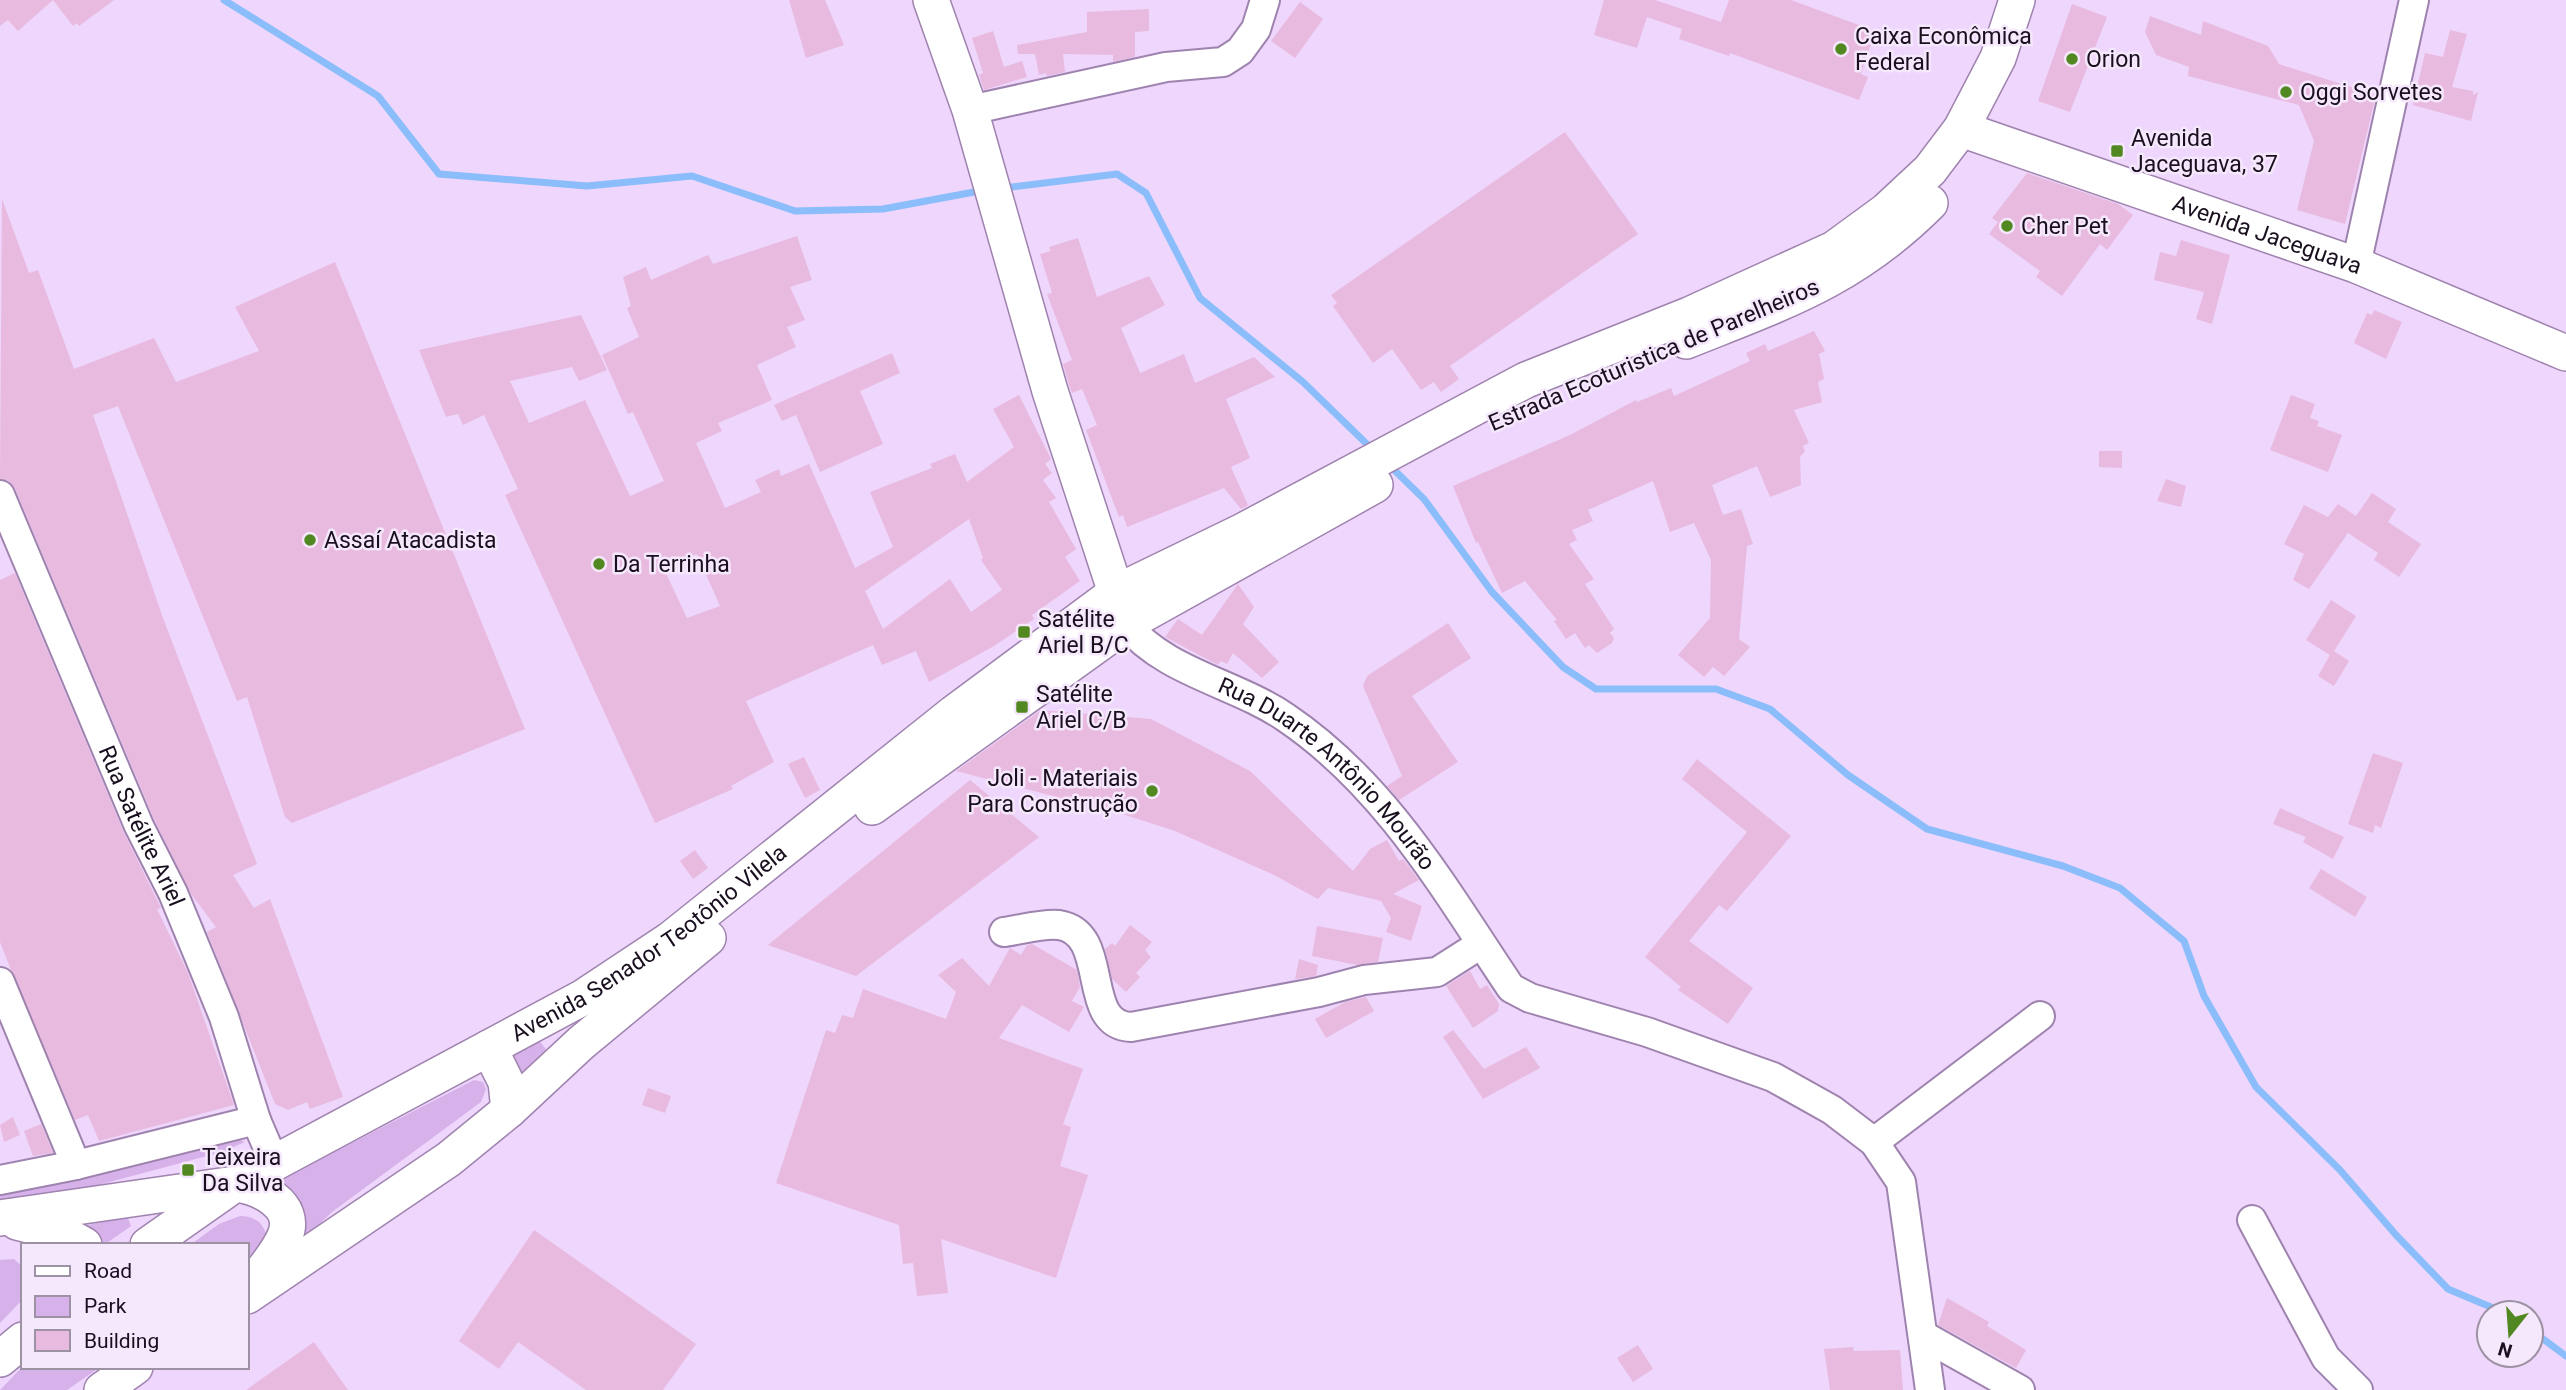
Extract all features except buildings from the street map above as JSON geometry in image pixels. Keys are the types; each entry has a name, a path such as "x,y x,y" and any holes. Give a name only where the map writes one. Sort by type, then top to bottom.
{"main road":[{"path":"931,0 970,110 1050,391 1121,608"},
{"name":"Estrada Ecoturistica de Parelheiros","path":"1121,608 1243,531 1375,472 1417,448 1773,308 1845,272 1889,241 1957,174 2017,0"},
{"name":"Estrada Ecoturistica de Parelheiros","path":"1972,133 2019,55 2038,0"},
{"name":"Avenida Jaceguava","path":"1972,133 2357,265 2566,353"},
{"name":"Avenida Senador Teotônio Vilela","path":"151,1243 235,1184 582,998 671,939 954,713 1121,608"},
{"name":"Avenida Senador Teotônio Vilela","path":"248,1293 449,1159 509,1110 618,1012 1121,608"},
{"path":"489,1048 506,1082 509,1110"},
{"path":"0,1218 235,1184 265,1191 279,1203 286,1215 288,1227 285,1238 248,1293"},
{"path":"0,1218 64,1234 80,1243"},
{"path":"0,1237 21,1245"},
{"path":"0,1359 21,1342"},
{"path":"102,1390 132,1369"}],"street":[{"path":"970,110 1166,67 1223,61 1240,51 1256,29 1265,0"},
{"path":"2357,265 2414,0"},
{"name":"Rua Satélite Ariel","path":"0,495 139,826 173,893 214,992 256,1120 274,1163"},
{"name":"Rua Duarte Antônio Mourão","path":"1121,608 1141,642 1171,660 1243,691 1285,717 1325,747 1356,776 1432,866 1511,988 1530,998 1647,1032 1773,1077 1832,1110 1874,1142"},
{"path":"1004,932 1058,925 1070,929 1084,941 1107,1018 1118,1027 1131,1027 1320,992 1364,980 1437,972 1481,944"},
{"path":"0,982 76,1165"},
{"path":"1930,1390 1901,1182 1891,1163 1874,1142 2040,1016"},
{"path":"0,1180 76,1165 256,1120"},
{"path":"2252,1220 2326,1358 2358,1390"},
{"path":"1924,1336 2020,1390"}],"green space":[{"path":"537,1037 547,1051 517,1080 504,1060"},
{"path":"474,1080 483,1082 486,1089 481,1102 332,1212 311,1232 300,1234 272,1184"},
{"path":"228,1135 245,1142 222,1152 72,1192 0,1203 0,1187"},
{"path":"127,1216 131,1226 107,1243 102,1243 84,1226"},
{"path":"240,1216 250,1217 264,1228 267,1238 248,1264 248,1243 193,1243 219,1224"},
{"path":"14,1259 21,1265 21,1301 0,1323 0,1260"},
{"path":"21,1368 97,1369 67,1390 0,1390"}],"waterway":[{"path":"224,0 378,96 439,174 587,186 692,176 795,211 883,209 985,190"},
{"path":"1003,188 1117,174 1146,193 1200,298 1303,382 1374,451"},
{"path":"1388,464 1424,499 1492,592 1563,667 1596,689 1716,689 1770,709 1848,775 1927,829 2063,866 2120,888 2184,941 2204,996 2256,1087 2340,1170 2396,1235 2448,1289 2475,1300"},
{"path":"2545,1340 2566,1356"}],"place":[{"name":"Caixa Econômica Federal","path":"1841,49"},
{"name":"Orion","path":"2072,59"},
{"name":"Oggi Sorvetes","path":"2286,92"},
{"name":"Avenida Jaceguava, 37","path":"2117,151"},
{"name":"Cher Pet","path":"2007,226"},
{"name":"Assaí Atacadista","path":"310,540"},
{"name":"Da Terrinha","path":"599,564"},
{"name":"Satélite Ariel B/C","path":"1024,632"},
{"name":"Satélite Ariel C/B","path":"1022,707"},
{"name":"Joli - Materiais Para Construção","path":"1152,791"},
{"name":"Teixeira Da Silva","path":"188,1170"}]}
